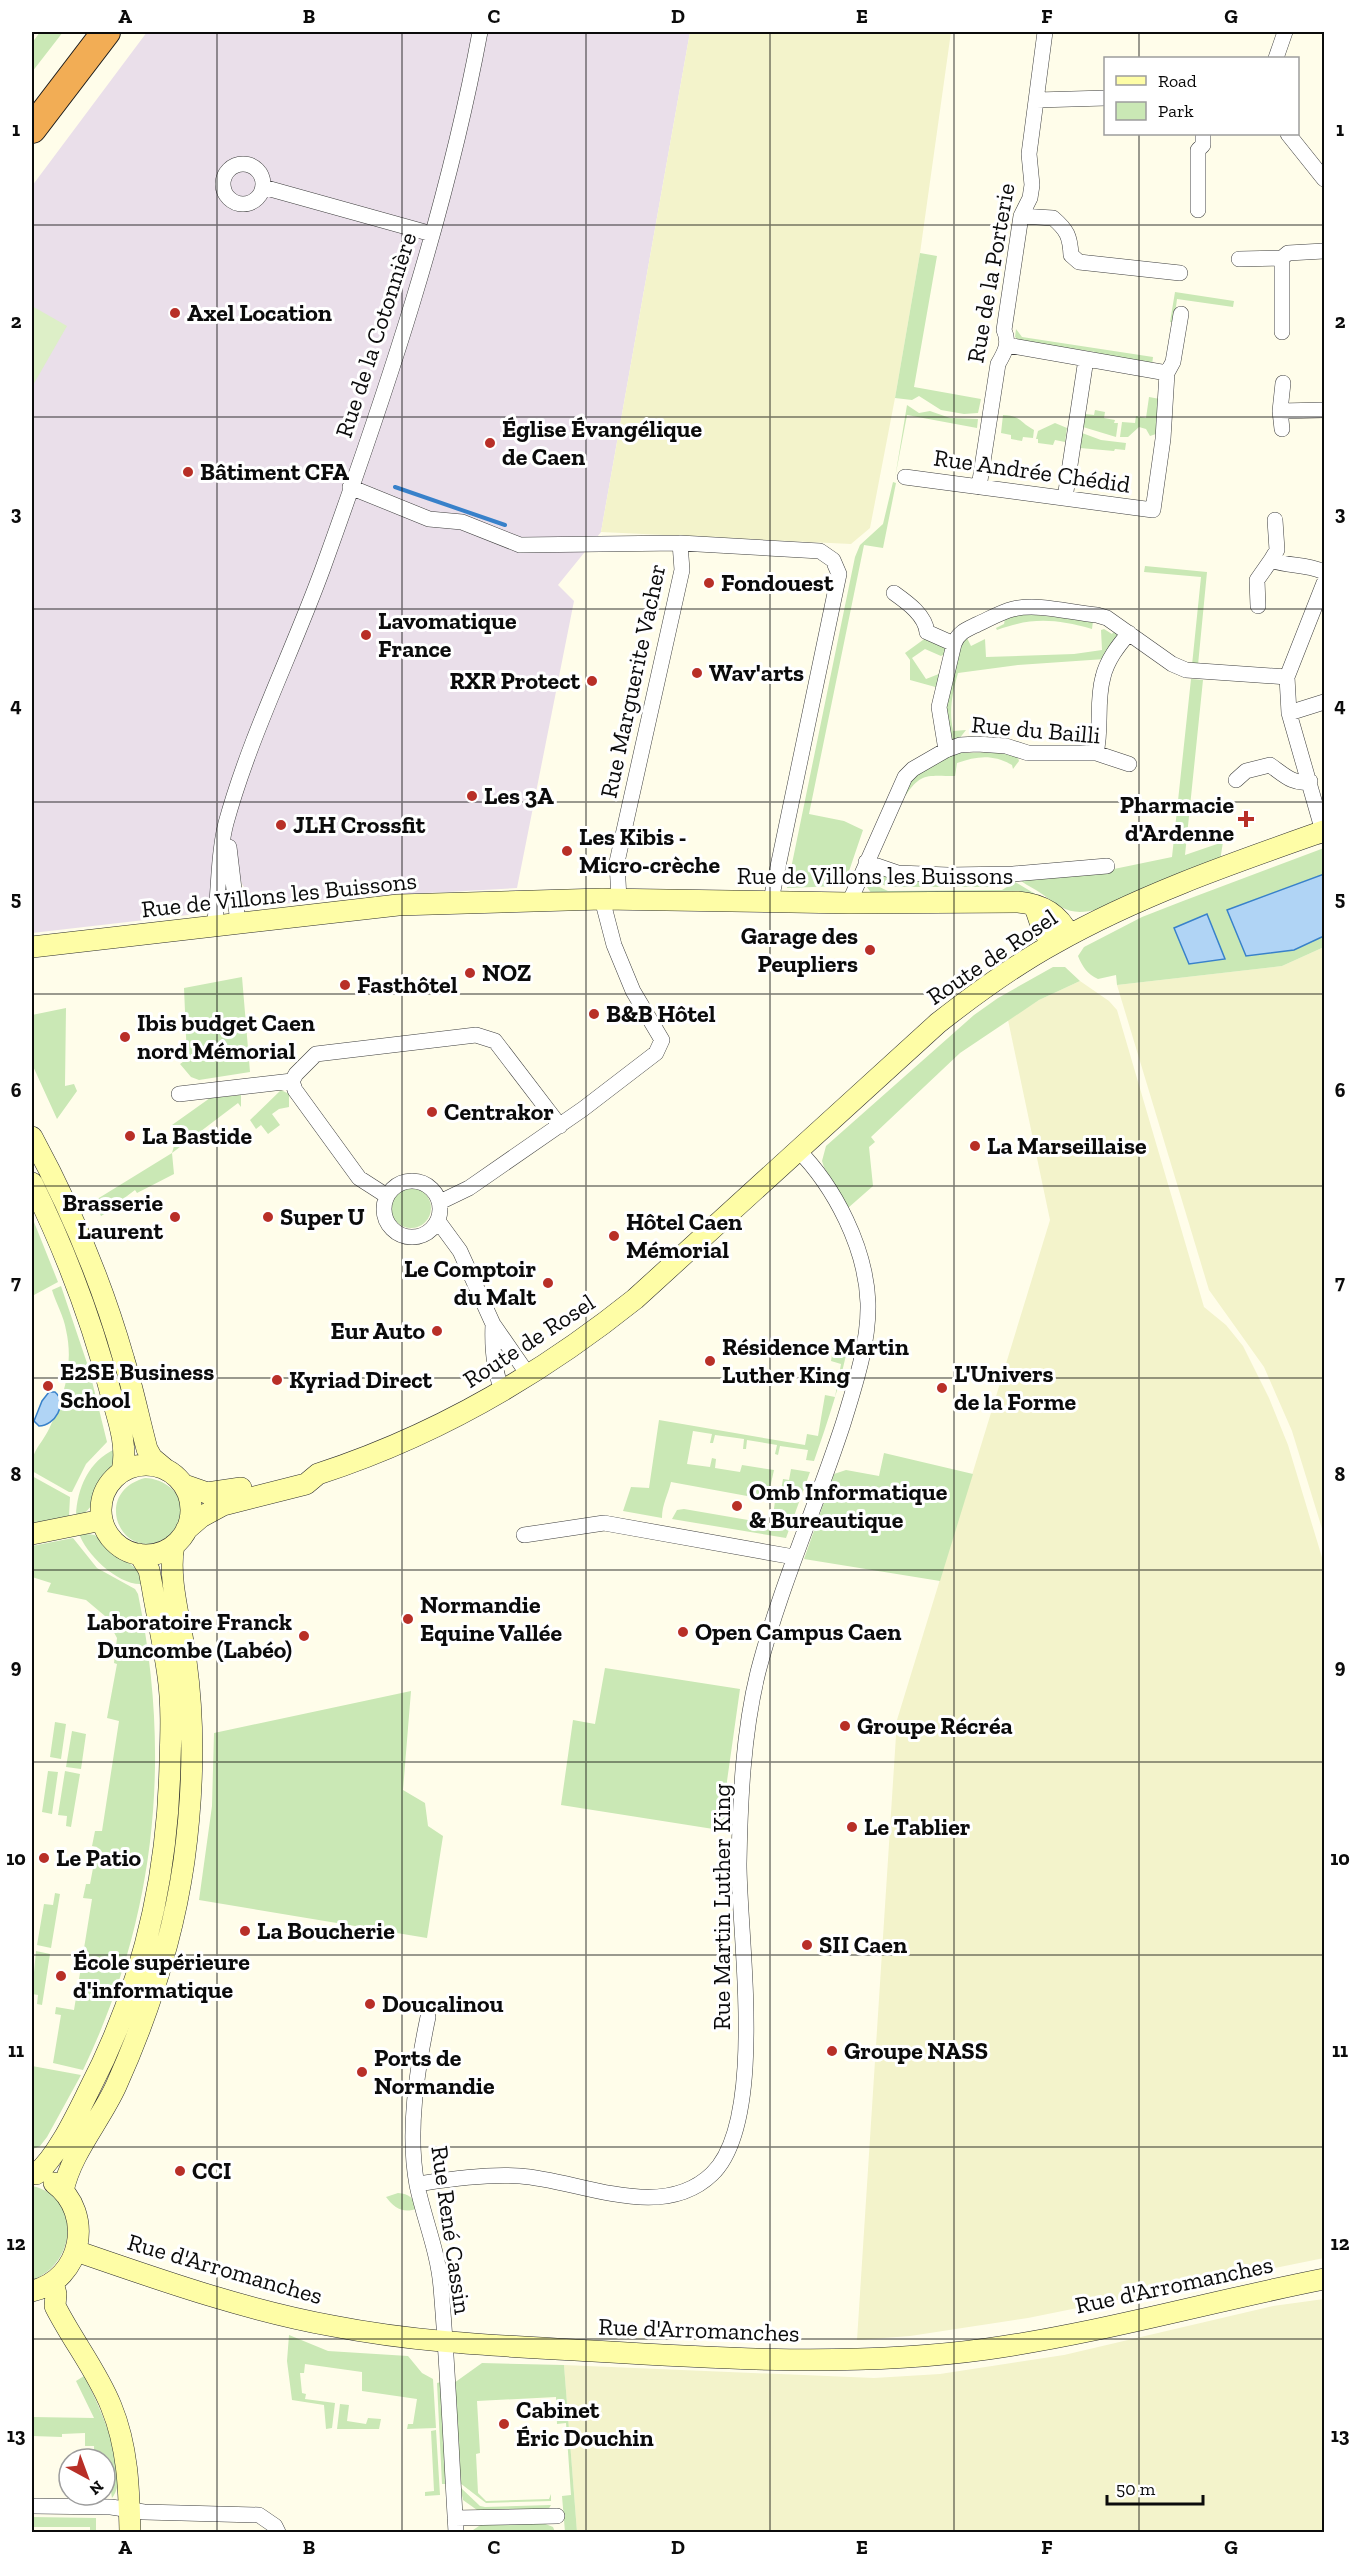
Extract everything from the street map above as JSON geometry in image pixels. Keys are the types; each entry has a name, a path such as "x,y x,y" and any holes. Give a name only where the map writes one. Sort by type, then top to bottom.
{"highway":[{"path":"32,98 82,32"},
{"path":"32,129 106,32"}],"main road":[{"name":"Route de Rosel","path":"180,1537 201,1517 223,1505 306,1484 318,1474 409,1440 503,1392 587,1337 635,1299 739,1205 782,1180 802,1154 938,1023 985,987 1164,890 1324,835"},
{"name":"Rue de Villons les Buissons","path":"32,947 374,906 610,899 1029,903 1058,917 1063,943"},
{"path":"32,1137 59,1190 96,1279 124,1359 147,1449 152,1458 175,1475 184,1485 191,1507 171,1568 186,1661 192,1736 190,1800 184,1863 163,1958 148,2007 116,2085 70,2167 63,2191"},
{"path":"32,1183 54,1230 89,1320 119,1425 124,1453 122,1471"},
{"path":"164,1468 138,1465 122,1471 113,1478 102,1498 102,1521 116,1543 139,1554 158,1553 180,1537"},
{"name":"Route de Rosel","path":"184,1485 198,1491 220,1493 301,1473 318,1474"},
{"path":"32,1534 102,1521"},
{"path":"130,2532 124,2451 114,2414 97,2379 55,2306 40,2288 67,2269 78,2241 77,2218 63,2191 51,2181 34,2173 47,2163 69,2128 112,2042 137,1973 157,1896 169,1793 170,1694 149,1570 139,1554"},
{"name":"Rue d'Arromanches","path":"76,2251 287,2316 353,2330 443,2342 769,2360 858,2360 986,2349 1059,2336 1324,2279"}],"street":[{"name":"Rue de la Cotonnière","path":"214,926 219,902 223,840 242,772 306,613 404,335 432,234 480,32"},
{"name":"Rue de la Porterie","path":"979,487 998,364 1006,352 1008,337 1004,330 1021,216 1030,198 1032,185 1029,154 1045,32"},
{"path":"1276,57 1285,32"},
{"path":"1037,100 1104,98"},
{"path":"1198,210 1198,150 1203,146 1203,135"},
{"path":"1289,135 1324,179"},
{"path":"263,186 432,234"},
{"path":"1021,216 1053,218 1070,236 1071,255 1079,262 1180,273"},
{"path":"1239,259 1282,258 1288,253 1324,251"},
{"path":"1282,258 1282,332"},
{"path":"1007,345 1167,373 1173,362 1181,314"},
{"path":"1065,498 1086,359"},
{"name":"Rue Andrée Chédid","path":"905,477 1153,510 1163,439 1167,373"},
{"path":"1282,429 1280,411 1283,383"},
{"path":"1280,411 1324,410"},
{"name":"Rue Marguerite Vacher","path":"350,487 429,519 462,522 520,544 680,543 820,551 833,560 839,574 771,900"},
{"path":"1258,606 1257,580 1277,550 1275,520"},
{"name":"Rue Marguerite Vacher","path":"560,1126 651,1057 660,1047 662,1040 633,991 614,945 610,899 682,570 680,543"},
{"path":"1271,560 1281,564 1308,565 1324,572"},
{"path":"1324,583 1287,677 1289,713 1324,835"},
{"path":"894,593 911,605 927,625 927,632 954,644"},
{"path":"946,750 939,707 957,636 1004,612 1023,608 1097,615 1118,624 1179,668 1287,677"},
{"path":"1096,753 1100,737 1103,678 1117,648 1129,633"},
{"path":"1289,713 1324,702"},
{"name":"Rue du Bailli","path":"849,903 905,777 913,769 946,750 960,745 1006,746 1028,753 1096,753 1130,764"},
{"path":"1236,780 1246,771 1270,765 1300,783 1310,781"},
{"name":"Rue de la Cotonnière","path":"230,814 230,863 238,923"},
{"path":"866,862 898,873 948,875 1013,874 1107,866"},
{"path":"292,1081 316,1054 476,1035 495,1041 560,1126 470,1188 440,1202"},
{"path":"179,1094 292,1081"},
{"path":"292,1081 295,1089 359,1178 387,1196"},
{"name":"Rue Martin Luther King","path":"417,2184 478,2175 523,2176 653,2198 679,2195 704,2182 721,2165 735,2130 745,2053 745,1945 739,1864 748,1728 758,1674 794,1557 834,1452 856,1383 865,1337 868,1302 861,1265 849,1225 837,1200 802,1154"},
{"path":"416,1181 433,1190 440,1202 438,1221 423,1235 410,1237 397,1233 387,1221 384,1213 387,1196 398,1184 416,1181"},
{"path":"438,1221 460,1251 493,1324 529,1376"},
{"path":"493,1324 494,1352 503,1392"},
{"path":"524,1535 604,1523 794,1557"},
{"name":"Rue René Cassin","path":"428,2017 421,2051 414,2114 417,2184 438,2267 443,2342 446,2352 455,2525"},
{"path":"32,2506 111,2506 129,2510 259,2515 275,2526 278,2532"},
{"path":"455,2525 557,2516"}],"shaded area":[{"path":"147,32 690,32 601,532 558,585 574,601 517,888 357,897 271,905 258,901 249,894 239,874 213,891 208,902 200,910 188,915 32,933 32,186"}],"green space":[{"path":"40,32 63,32 32,72 32,43"},
{"path":"690,32 951,32 920,253 870,528 851,544 601,532"},
{"path":"920,253 937,256 914,387 981,399 978,413 964,414 941,410 919,396 912,400 895,398"},
{"path":"1175,292 1234,301 1233,307 1177,299 1174,322 1170,322"},
{"path":"32,306 67,326 32,387"},
{"path":"1016,329 1022,337 1153,357 1152,365 1101,357 1095,352 1020,341 1015,337"},
{"path":"1149,397 1160,399 1156,434 1150,436 1146,429 1139,427 1128,437 1120,437 1122,422 1135,423 1136,416 1146,418"},
{"path":"907,405 919,413 930,411 950,418 978,419 977,428 907,415 895,478"},
{"path":"1095,410 1105,412 1104,418 1115,420 1114,423 1118,423 1116,437 1083,427 1085,414 1094,415"},
{"path":"1003,415 1017,418 1034,430 1033,438 1023,437 1022,441 1011,439 1011,435 1001,433"},
{"path":"1055,423 1067,428 1065,442 1055,440 1053,445 1038,443 1036,439 1038,431"},
{"path":"1082,433 1101,440 1126,443 1125,450 1080,448"},
{"path":"893,482 896,483 883,548 864,545 809,814 844,821 863,830 846,880 839,886 787,888 855,557 860,545 883,524"},
{"path":"1145,566 1207,572 1198,665 1192,665 1201,577 1144,572"},
{"path":"1026,614 1093,621 1092,629 1055,621 1033,621 997,630 996,628 1004,624 1005,619 1014,615"},
{"path":"1104,629 1112,634 1115,630 1120,634 1105,659 1018,665 958,673 952,702 953,731 966,730 959,739 953,741 945,712 961,643 967,638 971,646 985,639 986,657 1074,654 1102,650 1101,630"},
{"path":"927,637 947,646 945,654 941,656 925,649 912,658 926,679 944,672 939,688 910,680 910,660 905,653"},
{"path":"1191,679 1203,680 1185,855 1223,842 1220,861 1099,909 1081,912 1062,908 1021,881 1021,878 1114,869 1172,857"},
{"path":"961,750 965,753 998,752 1005,754 1009,751 1017,755 1019,761 1013,769 1012,765 1005,761 992,758 978,758 957,763 955,776 926,777 916,782 906,795 903,790 908,780"},
{"path":"1324,848 1324,947 1282,966 1117,985 1116,975 1098,979 1094,977 1083,966 1078,956 1084,947 1142,917"},
{"path":"871,871 1010,880 1001,887 889,887 866,878"},
{"path":"1015,882 1037,895 872,894 864,883 873,884 888,891 1002,890"},
{"path":"1324,947 1324,1535 1292,1431 1264,1367 1209,1290 1117,985 1282,966"},
{"path":"1053,967 1065,967 1080,981 1039,1000 960,1053 871,1137 875,1142 869,1147 873,1186 848,1208 824,1167 822,1161 826,1146 974,1015 998,998"},
{"path":"242,977 250,1072 199,1080 191,1077 180,1064 187,1059 184,988"},
{"path":"1080,981 1109,1001 1117,1010 1204,1307 1226,1325 1243,1346 1269,1398 1288,1445 1324,1564 1324,2258 1028,2318 910,2336 857,2340 897,1720 1050,1220 1008,1020 1039,1000"},
{"path":"66,1008 65,1086 74,1084 77,1091 57,1119 32,1064 32,1015"},
{"path":"281,1090 289,1094 289,1107 279,1109 272,1114 280,1125 268,1134 261,1125 256,1129 250,1120"},
{"path":"241,1095 241,1107 238,1103 172,1153 176,1139 172,1125 210,1098"},
{"path":"172,1153 174,1174 137,1193 135,1190 123,1199 125,1202 101,1216 94,1201"},
{"path":"411,1188 425,1194 431,1208 425,1222 411,1228 397,1222 391,1208 397,1194"},
{"path":"32,1217 58,1282 34,1295 32,1290"},
{"path":"61,1286 89,1369 107,1442 86,1464 72,1492 32,1471 35,1453 49,1429 66,1381 68,1343 65,1325 52,1290"},
{"path":"845,1340 849,1341 842,1371 834,1401 814,1461 806,1460 808,1450 780,1446 778,1455 775,1454 777,1445 747,1440 746,1449 743,1449 744,1439 715,1435 713,1443 710,1443 712,1434 693,1431 687,1464 710,1467 712,1458 716,1459 715,1468 740,1472 742,1465 774,1470 769,1492 760,1490 758,1498 671,1482 662,1518 623,1511 631,1487 649,1488 659,1420 805,1445 807,1434 818,1436 825,1395 835,1397 841,1364 831,1361 833,1348 844,1350"},
{"path":"115,1449 113,1468 100,1484 93,1504 84,1514 76,1516 79,1495 86,1476 98,1461"},
{"path":"884,1453 973,1474 940,1581 804,1559 834,1474 846,1470 879,1476"},
{"path":"791,1469 810,1472 786,1538 672,1519 677,1510 684,1509 772,1524 775,1501 779,1501 783,1479 789,1480"},
{"path":"32,1476 70,1497 69,1516 32,1524"},
{"path":"145,1478 168,1485 181,1503 180,1520 171,1534 162,1540 147,1544 134,1541 124,1533 118,1522 116,1509 119,1497 129,1486"},
{"path":"79,1533 95,1535 110,1551 135,1568 142,1584 123,1580 104,1567 88,1550"},
{"path":"73,1538 97,1568 135,1589 138,1594 148,1655 154,1716 155,1777 151,1837 141,1896 127,1955 108,2013 83,2070 53,2063 61,2015 55,2014 56,2007 74,2010 92,1899 83,1898 86,1884 90,1884 97,1847 92,1846 95,1831 102,1831 119,1721 107,1718 117,1664 114,1663 117,1638 105,1616 86,1600 47,1592 51,1583 32,1577 32,1546"},
{"path":"605,1668 740,1689 727,1781 726,1831 561,1805 573,1720 595,1724"},
{"path":"411,1691 403,1790 425,1803 428,1826 443,1836 427,1938 199,1900 212,1806 214,1733"},
{"path":"55,1722 66,1724 61,1759 50,1757"},
{"path":"72,1731 86,1734 81,1769 66,1767"},
{"path":"48,1771 58,1772 52,1814 42,1812"},
{"path":"65,1771 80,1774 71,1827 66,1826 67,1816 58,1815"},
{"path":"55,1893 60,1894 51,1948 37,1945 44,1904 53,1905"},
{"path":"36,1951 50,1954 42,2005 37,2004 38,1995 32,1994"},
{"path":"32,2066 81,2075 47,2137 40,2146 33,2149"},
{"path":"32,2186 48,2192 59,2203 66,2216 68,2230 65,2245 58,2260 47,2271 32,2280"},
{"path":"398,2193 411,2197 418,2208 400,2209 386,2197"},
{"path":"1324,2299 1324,2532 577,2532 564,2365 874,2378 940,2374 1064,2355 1273,2306"},
{"path":"289,2335 328,2351 408,2356 422,2373 433,2379 436,2428 407,2429 408,2424 413,2424 417,2399 362,2391 362,2372 305,2364 304,2373 300,2373 302,2393 306,2394 305,2399 335,2403 332,2428 326,2429 324,2405 292,2400 287,2361"},
{"path":"482,2363 564,2365 577,2532 565,2532 562,2496 571,2495 566,2423 557,2424 556,2397 477,2401 480,2453 476,2454 478,2493 486,2501 549,2499 551,2494 551,2501 486,2503 460,2483 454,2383"},
{"path":"84,2376 104,2419 113,2447 85,2446 85,2433 62,2434 62,2437 32,2436 32,2417 94,2418 76,2381"},
{"path":"441,2382 448,2484 442,2484 437,2383"},
{"path":"340,2404 349,2405 347,2421 366,2424 368,2418 381,2419 379,2429 337,2429"},
{"path":"436,2430 440,2495 425,2496 425,2492 434,2491 431,2431"},
{"path":"460,2487 480,2506 485,2507 551,2505 548,2510 477,2510 463,2500"},
{"path":"32,2517 96,2518 96,2532 90,2532 90,2527 32,2527"},
{"path":"543,2523 553,2527 555,2532 470,2532 482,2524"}],"water":[{"path":"1324,874 1324,936 1294,950 1246,956 1227,910"},
{"path":"1207,914 1225,959 1189,964 1174,928"},
{"path":"49,1392 55,1392 59,1397 60,1408 55,1418 39,1426 34,1421 42,1401"}],"waterway":[{"path":"395,487 505,525"}],"place":[{"name":"Axel Location","path":"175,313"},
{"name":"Église Évangélique de Caen","path":"490,443"},
{"name":"Bâtiment CFA","path":"188,472"},
{"name":"Fondouest","path":"709,583"},
{"name":"Lavomatique France","path":"366,635"},
{"name":"Wav'arts","path":"697,673"},
{"name":"RXR Protect","path":"592,681"},
{"name":"Les 3A","path":"472,796"},
{"name":"Pharmacie d'Ardenne","path":"1246,819"},
{"name":"JLH Crossfit","path":"281,825"},
{"name":"Les Kibis - Micro-crèche","path":"567,851"},
{"name":"Garage des Peupliers","path":"870,950"},
{"name":"NOZ","path":"470,973"},
{"name":"Fasthôtel","path":"345,985"},
{"name":"B&B Hôtel","path":"594,1014"},
{"name":"Ibis budget Caen nord Mémorial","path":"125,1037"},
{"name":"Centrakor","path":"432,1112"},
{"name":"La Bastide","path":"130,1136"},
{"name":"La Marseillaise","path":"975,1146"},
{"name":"Brasserie Laurent","path":"175,1217"},
{"name":"Super U","path":"268,1217"},
{"name":"Hôtel Caen Mémorial","path":"614,1236"},
{"name":"Le Comptoir du Malt","path":"548,1283"},
{"name":"Eur Auto","path":"437,1331"},
{"name":"Résidence Martin Luther King","path":"710,1361"},
{"name":"Kyriad Direct","path":"277,1380"},
{"name":"E2SE Business School","path":"48,1386"},
{"name":"L'Univers de la Forme","path":"942,1388"},
{"name":"Omb Informatique & Bureautique","path":"737,1506"},
{"name":"Normandie Equine Vallée","path":"408,1619"},
{"name":"Open Campus Caen","path":"683,1632"},
{"name":"Laboratoire Franck Duncombe (Labéo)","path":"304,1636"},
{"name":"Groupe Récréa","path":"845,1726"},
{"name":"Le Tablier","path":"852,1827"},
{"name":"Le Patio","path":"44,1858"},
{"name":"La Boucherie","path":"245,1931"},
{"name":"SII Caen","path":"807,1945"},
{"name":"École supérieure d'informatique","path":"61,1976"},
{"name":"Doucalinou","path":"370,2004"},
{"name":"Groupe NASS","path":"832,2051"},
{"name":"Ports de Normandie","path":"362,2072"},
{"name":"CCI","path":"180,2171"},
{"name":"Cabinet Éric Douchin","path":"504,2424"}]}
